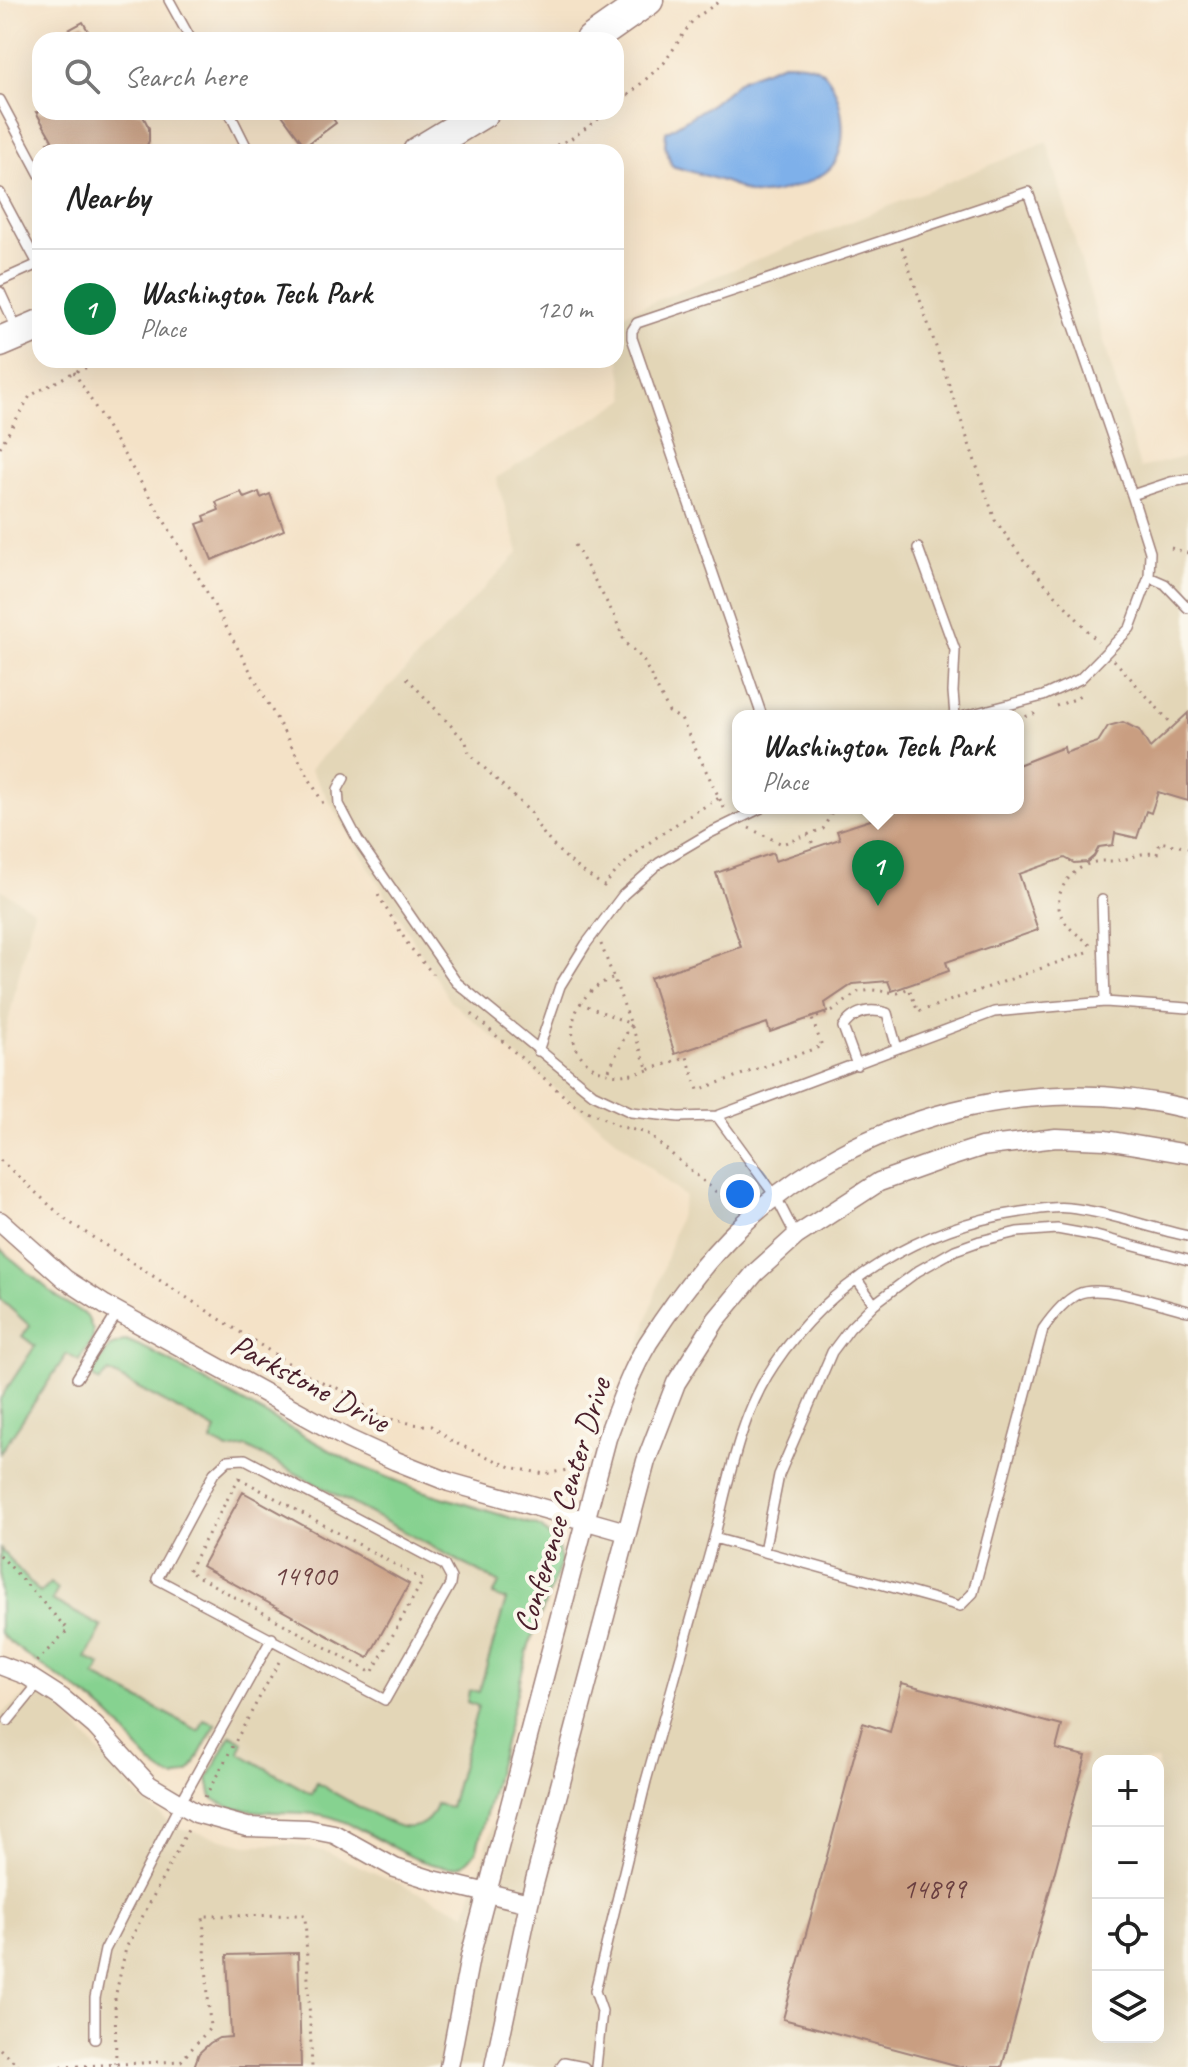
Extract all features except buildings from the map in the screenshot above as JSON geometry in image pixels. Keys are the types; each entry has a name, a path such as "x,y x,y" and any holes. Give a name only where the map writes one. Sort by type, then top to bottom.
{"main road":[{"path":"602,32 648,0"},
{"path":"431,144 471,120"}],"street":[{"name":"Conference Center Drive","path":"449,2067 470,1957 607,1438 626,1388 647,1346 675,1304 710,1259 743,1224 776,1197 834,1159 888,1132 981,1104 1060,1095 1095,1096 1188,1109"},
{"path":"494,2067 529,1903 626,1532 659,1421 682,1373 725,1308 755,1273 796,1236 879,1182 981,1147 1056,1138 1106,1140 1188,1154"},
{"name":"Parkstone Drive","path":"0,1221 65,1279 118,1312 334,1431 449,1482 626,1532"},
{"path":"0,1665 39,1683 62,1698 95,1726 149,1785 188,1809 247,1827 308,1829 334,1834 395,1868 529,1903"}],"lane":[{"path":"169,0 187,32"},
{"path":"0,100 32,160"},
{"path":"233,120 245,144"},
{"path":"760,710 632,331 637,323 1028,192 1150,552 1149,577 1130,628 1080,679 1043,696 988,710"},
{"path":"0,193 32,251"},
{"path":"0,281 32,267"},
{"path":"0,292 20,334"},
{"path":"1132,495 1188,479"},
{"path":"918,548 955,650 954,710"},
{"path":"1149,577 1165,584 1188,608"},
{"path":"344,778 338,789 339,804 352,828 456,982 593,1094 631,1112 679,1117 717,1116 994,1012 1105,1002 1188,1008"},
{"path":"538,1051 560,986 586,944 623,895 659,863 747,814"},
{"path":"1102,900 1105,1002"},
{"path":"857,1065 843,1027 859,1013 878,1010 887,1013 897,1048"},
{"path":"717,1116 776,1197 796,1236"},
{"path":"596,2067 602,2011 595,1991 646,1781 750,1413 773,1366 827,1303 895,1253 981,1219 1068,1207 1188,1236"},
{"path":"764,1551 779,1475 832,1352 874,1304 918,1271 955,1250 980,1241 1017,1232 1057,1229 1188,1260"},
{"path":"858,1281 874,1304"},
{"path":"714,1538 960,1606 973,1593 1043,1329 1056,1312 1079,1293 1101,1291 1188,1311"},
{"path":"77,1378 118,1312"},
{"path":"228,1460 253,1462 444,1565 451,1578 385,1700 272,1638 157,1579 214,1473 228,1460"},
{"path":"95,2039 95,1998 105,1950 188,1809 272,1638"},
{"path":"8,1721 39,1683"},
{"path":"561,2067 564,2063 584,2067"}],"path":[{"path":"624,99 664,63 693,20 721,0"},
{"path":"559,144 597,120"},
{"path":"898,235 995,520 1023,559 1170,722"},
{"path":"0,447 30,396 85,368"},
{"path":"575,545 614,615 625,643 642,658 669,712 681,719 736,830 751,828 782,844 823,829 831,814"},
{"path":"1171,548 1188,553"},
{"path":"407,678 466,742 469,753 531,813 537,826 555,848 576,868 604,886 615,872 653,839 719,798"},
{"path":"808,834 813,844"},
{"path":"614,978 592,989 580,1003 573,1021 577,1049 587,1063 607,1074 630,1076 687,1057 698,1090 822,1046 812,1019 833,1011 858,992 898,993 909,988 918,1012 1092,950 1090,944 1075,934 1060,915 1060,893 1071,874 1077,868 1095,862 1124,860 1144,852 1157,854 1160,842 1188,848"},
{"path":"599,940 648,1070"},
{"path":"580,1003 631,1024"},
{"path":"607,1074 631,1024"},
{"path":"0,1160 66,1220 310,1377 342,1390 379,1416 432,1426 453,1442 511,1467 544,1474 568,1470"},
{"path":"239,1478 423,1580 372,1673 296,1631 188,1571 239,1478"},
{"path":"0,1555 68,1630 36,1662"},
{"path":"116,2064 115,1998 126,1948 188,1809 296,1631"},
{"path":"61,2067 181,2061 210,2028 203,1916 305,1915 312,2067"},
{"path":"0,2049 20,2067"}],"shaded area":[{"path":"1047,142 1140,468 1188,456 1188,2067 0,2067 0,1716 39,1683 141,1800 176,1827 246,1845 291,1844 327,1852 466,1913 685,1197 450,1001 310,769 519,552 496,478 626,399 621,368 624,368 624,314"},
{"path":"0,889 34,910 0,1057"},
{"path":"0,1297 30,1326 35,1346 0,1399"},
{"path":"67,1353 108,1371 501,1583 506,1600 450,1807 437,1804 424,1824 397,1826 318,1784 312,1795 95,1676 85,1658 102,1626 40,1593 0,1549 0,1453"}],"green space":[{"path":"0,1249 60,1299 87,1316 93,1338 79,1361 67,1354 0,1453 0,1399 35,1346 22,1336 30,1326 0,1299"},
{"path":"126,1340 355,1464 422,1491 535,1525 542,1528 558,1547 561,1563 529,1645 477,1849 465,1863 448,1867 416,1859 327,1816 253,1811 225,1805 212,1798 208,1778 231,1735 243,1742 239,1753 312,1794 317,1783 396,1825 420,1825 428,1819 436,1804 450,1807 478,1706 467,1702 469,1691 479,1692 506,1600 493,1595 500,1583 247,1447 228,1450 211,1441 216,1430 109,1372 99,1382 91,1375 110,1346"},
{"path":"0,1549 40,1593 50,1583 58,1589 52,1600 102,1627 86,1658 101,1665 95,1676 199,1731 204,1720 216,1724 190,1772 175,1778 157,1768 100,1707 27,1656 0,1633"}],"water":[{"path":"783,63 815,67 824,73 836,92 843,131 838,156 827,171 796,187 753,194 723,181 672,166 665,146 666,132 713,103 742,79"}],"place":[{"name":"Washington Tech Park","path":"878,906"}]}
